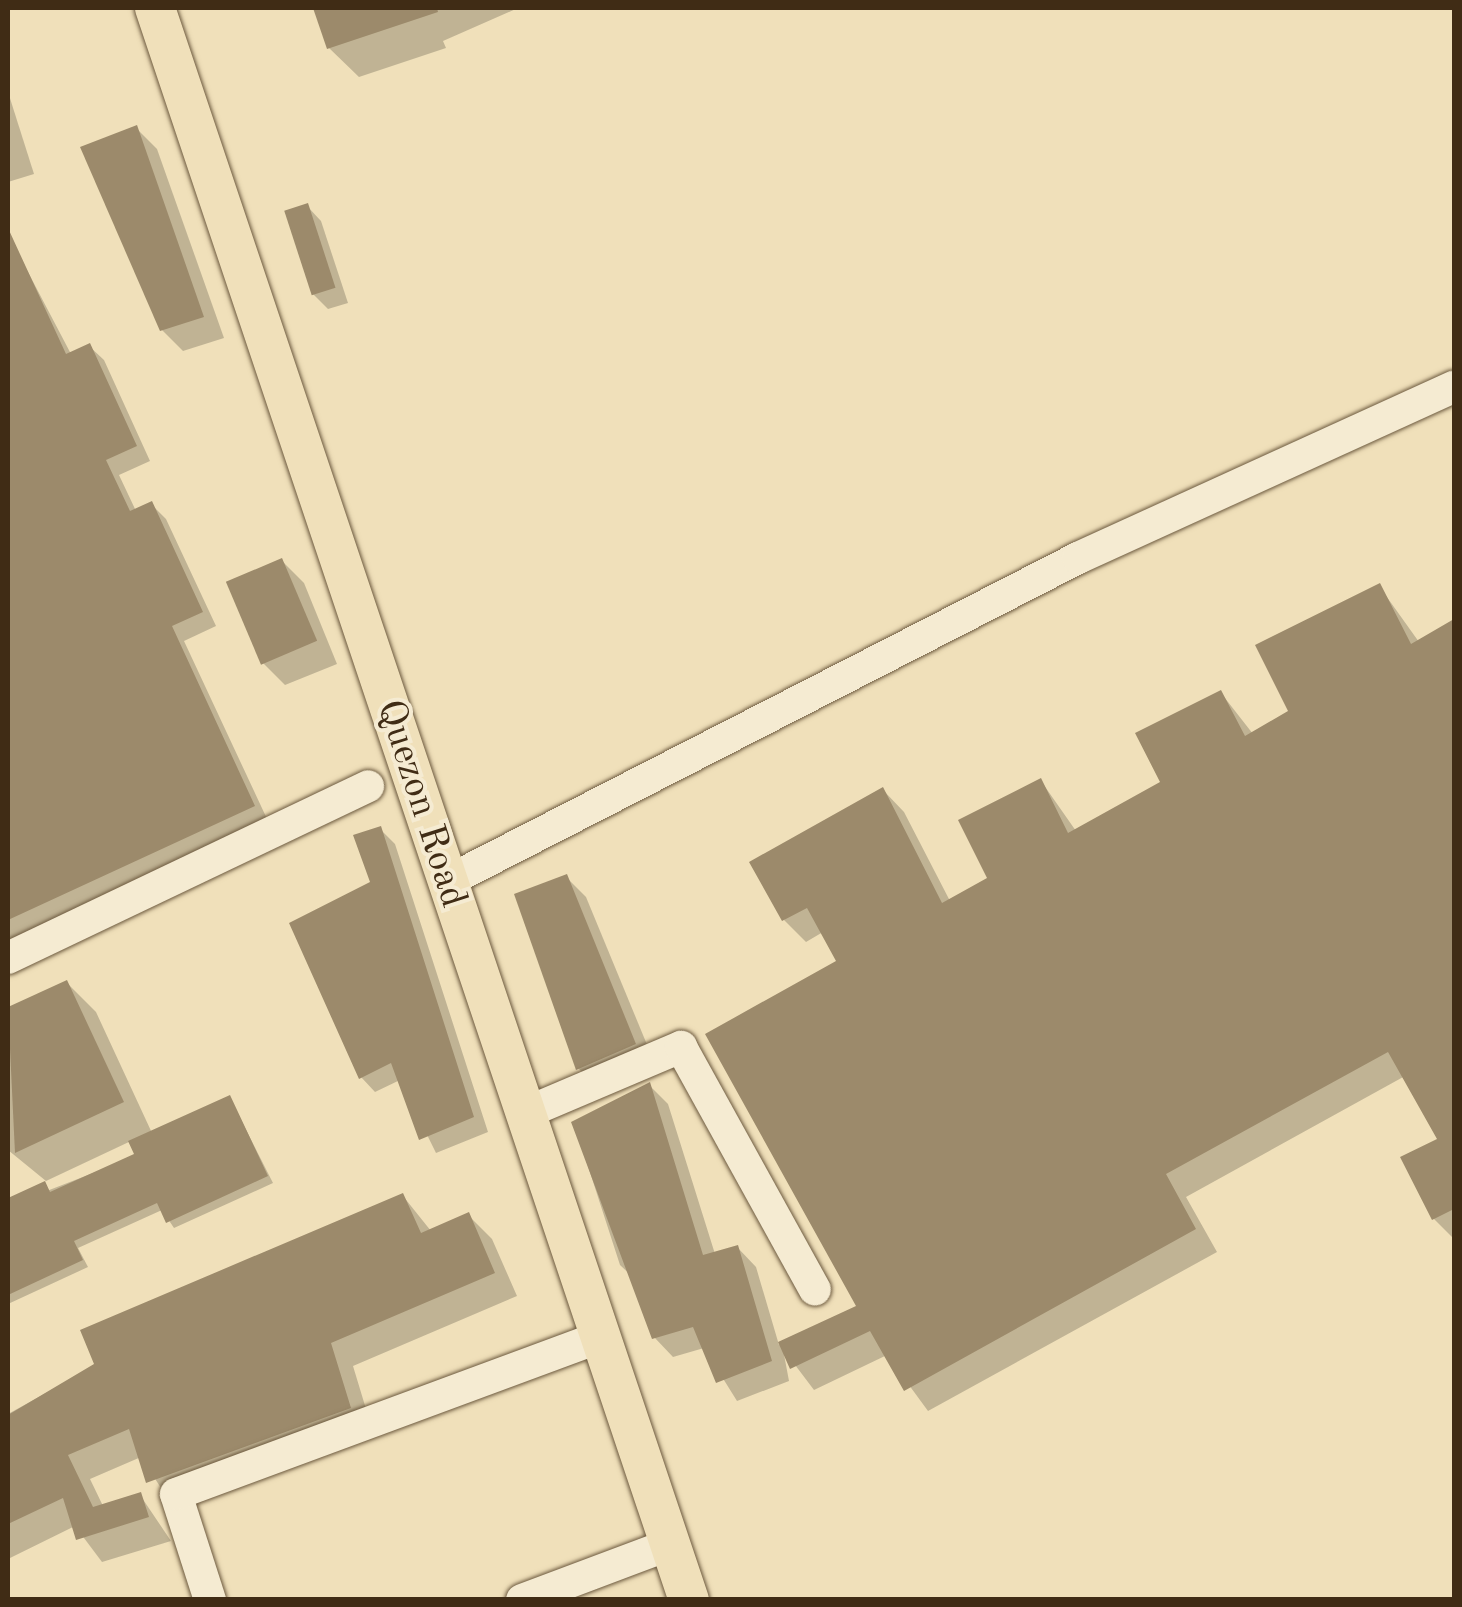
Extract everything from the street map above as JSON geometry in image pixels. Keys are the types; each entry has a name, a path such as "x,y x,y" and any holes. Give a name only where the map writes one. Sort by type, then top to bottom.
{"main road":[{"name":"Quezon Road","path":"155,8 688,1600"}],"lane":[{"path":"446,882 1078,558 1454,387"},
{"path":"8,958 368,786"},
{"path":"523,1114 681,1047 815,1290"},
{"path":"210,1600 176,1494 598,1338"},
{"path":"522,1600 668,1546"}],"building":[{"path":"313,8 437,8 438,12 327,49"},
{"path":"137,125 204,317 160,331 80,147"},
{"path":"308,203 336,288 312,295 284,211"},
{"path":"8,228 66,354 90,343 137,446 106,460 130,511 152,501 203,612 172,626 255,806 8,920"},
{"path":"282,558 317,641 261,665 226,582"},
{"path":"1380,583 1411,644 1454,619 1454,1209 1432,1220 1400,1157 1437,1139 1388,1052 1166,1174 1196,1229 904,1391 870,1331 790,1369 778,1342 856,1306 705,1034 836,961 807,908 782,921 749,862 883,787 942,903 987,878 958,820 1041,778 1068,833 1160,782 1135,733 1221,690 1245,736 1288,711 1255,645"},
{"path":"381,826 474,1117 419,1140 391,1063 359,1079 289,923 370,882 353,835"},
{"path":"567,874 636,1044 576,1070 514,894"},
{"path":"67,980 124,1102 15,1153 8,1007"},
{"path":"650,1082 703,1255 738,1245 772,1361 716,1383 693,1327 652,1339 571,1122"},
{"path":"230,1095 268,1176 166,1223 157,1203 74,1241 83,1260 8,1295 8,1198 45,1181 50,1192 134,1154 128,1141"},
{"path":"403,1193 421,1233 469,1212 495,1273 331,1343 351,1408 146,1483 129,1429 68,1455 93,1507 141,1492 149,1517 76,1540 63,1498 8,1524 8,1415 94,1364 80,1330"}]}
